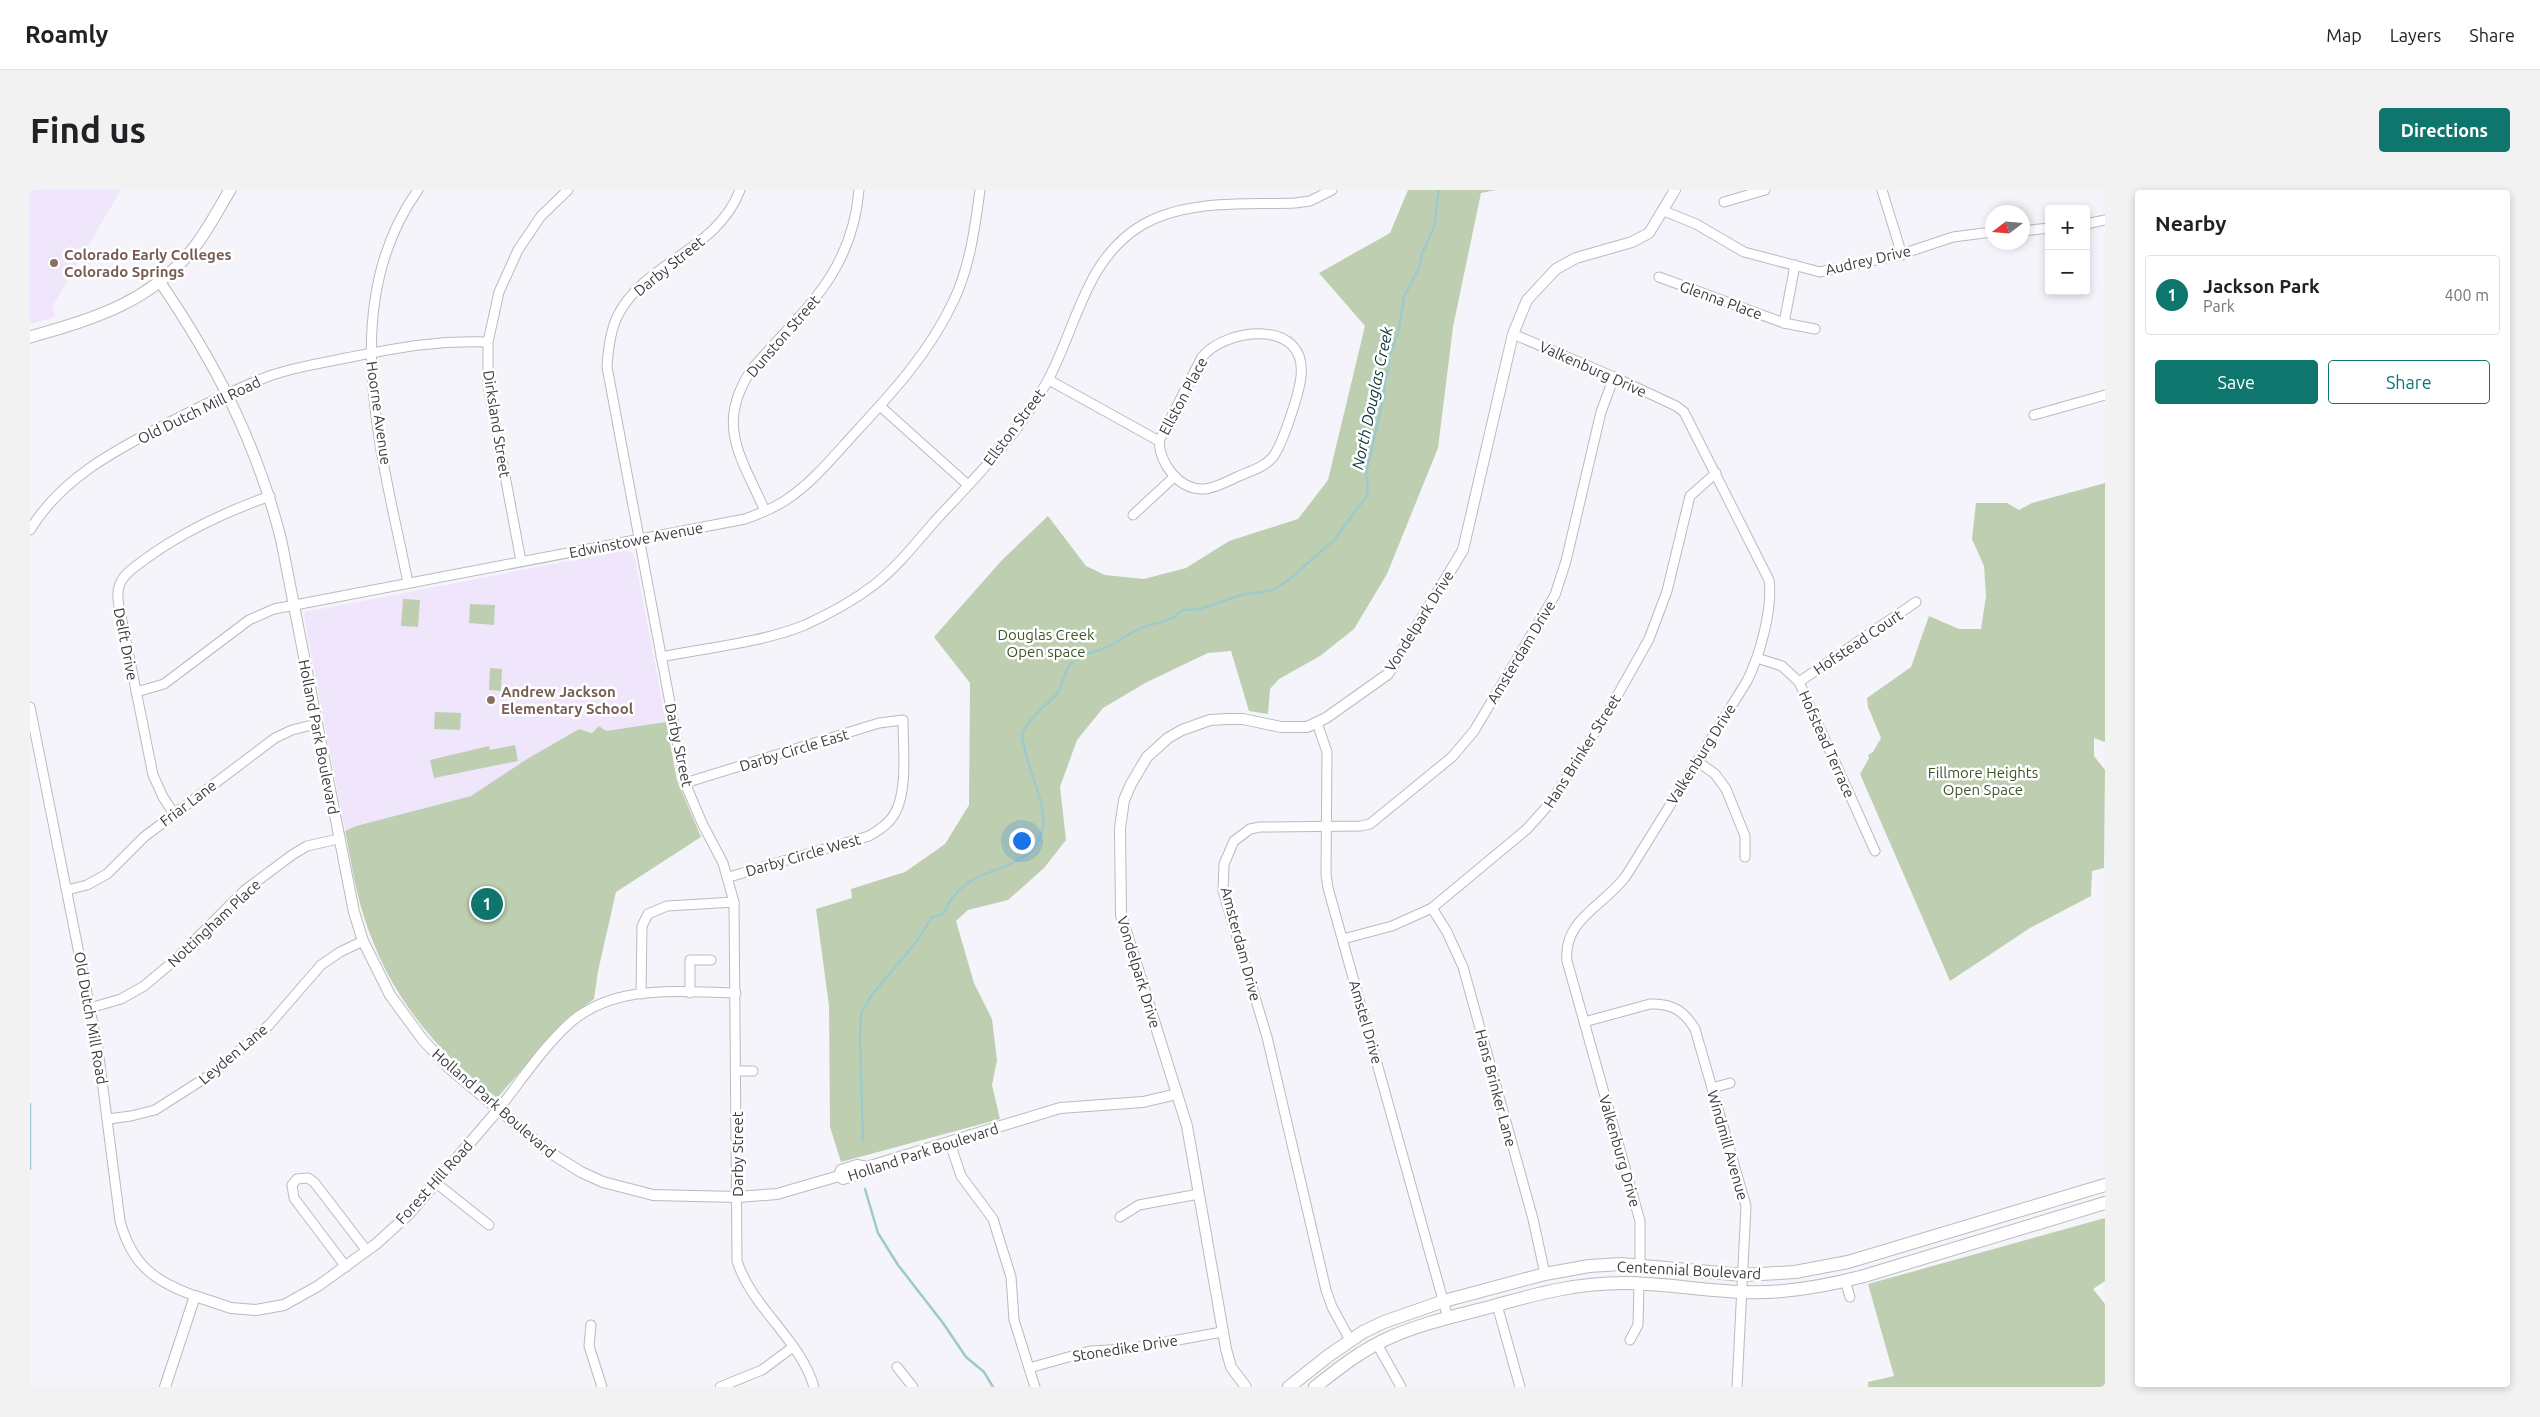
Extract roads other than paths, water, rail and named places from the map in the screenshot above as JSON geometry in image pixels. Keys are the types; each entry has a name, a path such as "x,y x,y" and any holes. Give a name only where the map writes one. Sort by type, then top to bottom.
{"main road":[{"path":"30,337 116,310 142,296 183,261 197,244 230,190"},
{"name":"Centennial Boulevard","path":"1289,1387 1350,1340 1384,1322 1444,1302 1545,1274 1589,1266 1640,1266 1743,1275 1795,1272 1848,1262 2105,1185"},
{"name":"Centennial Boulevard","path":"1316,1387 1348,1361 1377,1344 1419,1327 1448,1318 1562,1287 1639,1283 1743,1292 1767,1292 1846,1281 2105,1203"}],"street":[{"name":"Hoorne Avenue","path":"408,583 376,418 371,353 374,298 380,272 399,220 418,190"},
{"name":"Dirksland Street","path":"521,561 488,385 488,342 499,292 518,250 541,216 568,190"},
{"name":"Darby Street","path":"740,190 731,211 718,227 641,286 618,314 608,347 609,384 685,783 729,877 734,902 737,1071 736,1254 740,1270 749,1286 792,1347 808,1372 814,1387"},
{"name":"Dunston Street","path":"765,511 737,448 733,432 736,400 741,385 752,369 830,281 849,240 859,190"},
{"name":"Edwinstowe Avenue","path":"136,692 164,684 261,614 294,605 745,519 785,501 818,474 880,406 924,353 955,299 969,254 980,190"},
{"name":"Ellston Street","path":"661,657 780,633 832,612 890,572 998,453 1026,416 1049,380 1091,280 1113,249 1143,225 1176,211 1193,208 1310,201 1332,190"},
{"name":"Vondelpark Drive","path":"1246,1387 1231,1367 1222,1332 1187,1126 1121,915 1120,828 1124,800 1147,757 1168,738 1182,730 1210,720 1227,719 1243,719 1296,728 1316,723 1388,674 1463,550 1513,334 1520,313 1527,300 1556,269 1576,258 1642,238 1649,233 1675,190"},
{"path":"1724,202 1765,190"},
{"path":"1882,190 1902,254"},
{"name":"Audrey Drive","path":"1664,211 1696,224 1744,252 1820,272 1902,254 1952,237 1985,233"},
{"path":"2090,223 2105,220"},
{"path":"2030,230 2045,228"},
{"name":"Glenna Place","path":"1784,323 1795,265"},
{"name":"Glenna Place","path":"1659,277 1784,323 1815,329"},
{"name":"Holland Park Boulevard","path":"160,282 204,350 228,393 248,436 270,496 294,605 338,838 354,912 363,941 390,995 423,1040 449,1068 549,1152 580,1172 603,1182 653,1195 737,1197 777,1194 839,1176 843,1179 860,1174 867,1167 1060,1108 1143,1102 1177,1094"},
{"name":"Ellston Place","path":"1257,334 1270,334 1282,338 1292,345 1298,354 1301,377 1280,447 1272,458 1262,466 1212,487 1194,488 1175,476 1161,458 1159,441 1202,357 1210,348 1232,337 1257,334"},
{"name":"Valkenburg Drive","path":"1513,334 1614,377 1676,406 1684,412 1769,580 1770,600 1757,658 1747,681 1626,876 1609,896 1571,930 1566,950 1567,961 1640,1221 1640,1266"},
{"name":"Old Dutch Mill Road","path":"30,530 56,496 100,461 135,440 228,393 297,368 371,353 432,342 488,342"},
{"name":"Amsterdam Drive","path":"1350,1340 1332,1307 1326,1290 1269,1046 1224,892 1224,864 1234,841 1241,834 1260,827 1361,826 1378,819 1452,757 1474,731 1555,595 1566,561 1601,412 1614,377"},
{"name":"Ellston Place","path":"1049,380 1159,441"},
{"path":"2034,414 2105,395"},
{"path":"880,406 968,485"},
{"name":"Hans Brinker Street","path":"1343,939 1392,926 1432,908 1527,830 1559,791 1649,639 1667,591 1690,496 1716,473"},
{"path":"1133,515 1175,476"},
{"name":"Delft Drive","path":"174,814 163,797 153,775 118,596 123,578 131,569 176,538 218,516 270,496"},
{"name":"Hofstead Court","path":"1799,682 1916,602"},
{"name":"Hofstead Terrace","path":"1757,658 1782,666 1799,682 1875,851"},
{"name":"Old Dutch Mill Road","path":"30,707 98,1049 120,1221 131,1251 150,1274 161,1282 195,1296"},
{"name":"Darby Circle East","path":"685,783 879,723 903,720"},
{"name":"Darby Circle West","path":"729,877 869,836 886,824 895,814 900,801 903,775 903,720"},
{"name":"Amstel Drive","path":"1316,723 1327,752 1326,874 1448,1318"},
{"name":"Friar Lane","path":"67,890 87,886 107,874 134,846 275,738 292,730 316,724"},
{"path":"1697,762 1715,774 1726,789 1746,836 1745,857"},
{"name":"Nottingham Place","path":"90,1008 121,999 144,986 175,960 245,890 298,850 338,838"},
{"path":"641,994 642,926 648,914 667,906 734,902"},
{"name":"Hans Brinker Lane","path":"1432,908 1450,939 1463,967 1533,1219 1545,1274"},
{"name":"Leyden Lane","path":"108,1119 154,1110 213,1073 237,1055 269,1025 321,965 340,952 363,941"},
{"path":"690,993 690,960 711,960"},
{"name":"Forest Hill Road","path":"195,1296 243,1310 272,1308 297,1299 346,1267 409,1214 572,1022 608,1000 641,994 736,993"},
{"name":"Windmill Avenue","path":"1584,1022 1650,1004 1672,1005 1682,1011 1695,1029 1746,1206 1737,1387"},
{"path":"737,1071 753,1071"},
{"path":"1712,1088 1730,1083"},
{"path":"950,1143 961,1176 993,1219 1011,1277 1014,1320 1035,1387"},
{"path":"346,1267 294,1198 292,1185 297,1179 308,1178 314,1182 367,1251"},
{"path":"436,1183 489,1224"},
{"path":"1120,1217 1139,1205 1199,1194"},
{"path":"1846,1281 1850,1297"},
{"path":"1630,1340 1638,1325 1639,1283"},
{"path":"164,1387 195,1296"},
{"path":"1497,1305 1520,1387"},
{"path":"591,1325 589,1346 602,1387"},
{"name":"Stonedike Drive","path":"1029,1368 1090,1350 1128,1349 1222,1332"},
{"path":"1377,1344 1401,1387"},
{"path":"720,1387 762,1370 792,1347"},
{"path":"897,1367 913,1387"}],"waterway":[{"name":"North Douglas Creek","path":"863,1140 861,1014 871,996 917,941 932,917 942,915 961,888 975,878 1022,858 1032,850 1039,840 1043,826 1042,805 1026,756 1022,733 1033,717 1058,692 1070,665 1078,658 1111,645 1141,628 1163,622 1182,610 1200,609 1241,595 1273,590 1286,582 1334,540 1366,497 1368,488 1366,474 1382,404 1390,355 1399,329 1404,297 1419,268 1422,254 1434,227 1439,190"},
{"name":"North Douglas Creek","path":"30,1104 30,1169"},
{"name":"North Douglas Creek","path":"865,1189 878,1233 898,1265 943,1323 966,1357 984,1372 993,1387"}],"place":[{"name":"Colorado Early Colleges Colorado Springs","path":"54,263"},
{"name":"Andrew Jackson Elementary School","path":"491,700"},
{"name":"Jackson Park","path":"487,904"}],"park label":[{"name":"Douglas Creek Open space","path":"1046,642"},
{"name":"Fillmore Heights Open Space","path":"1983,780"}]}
